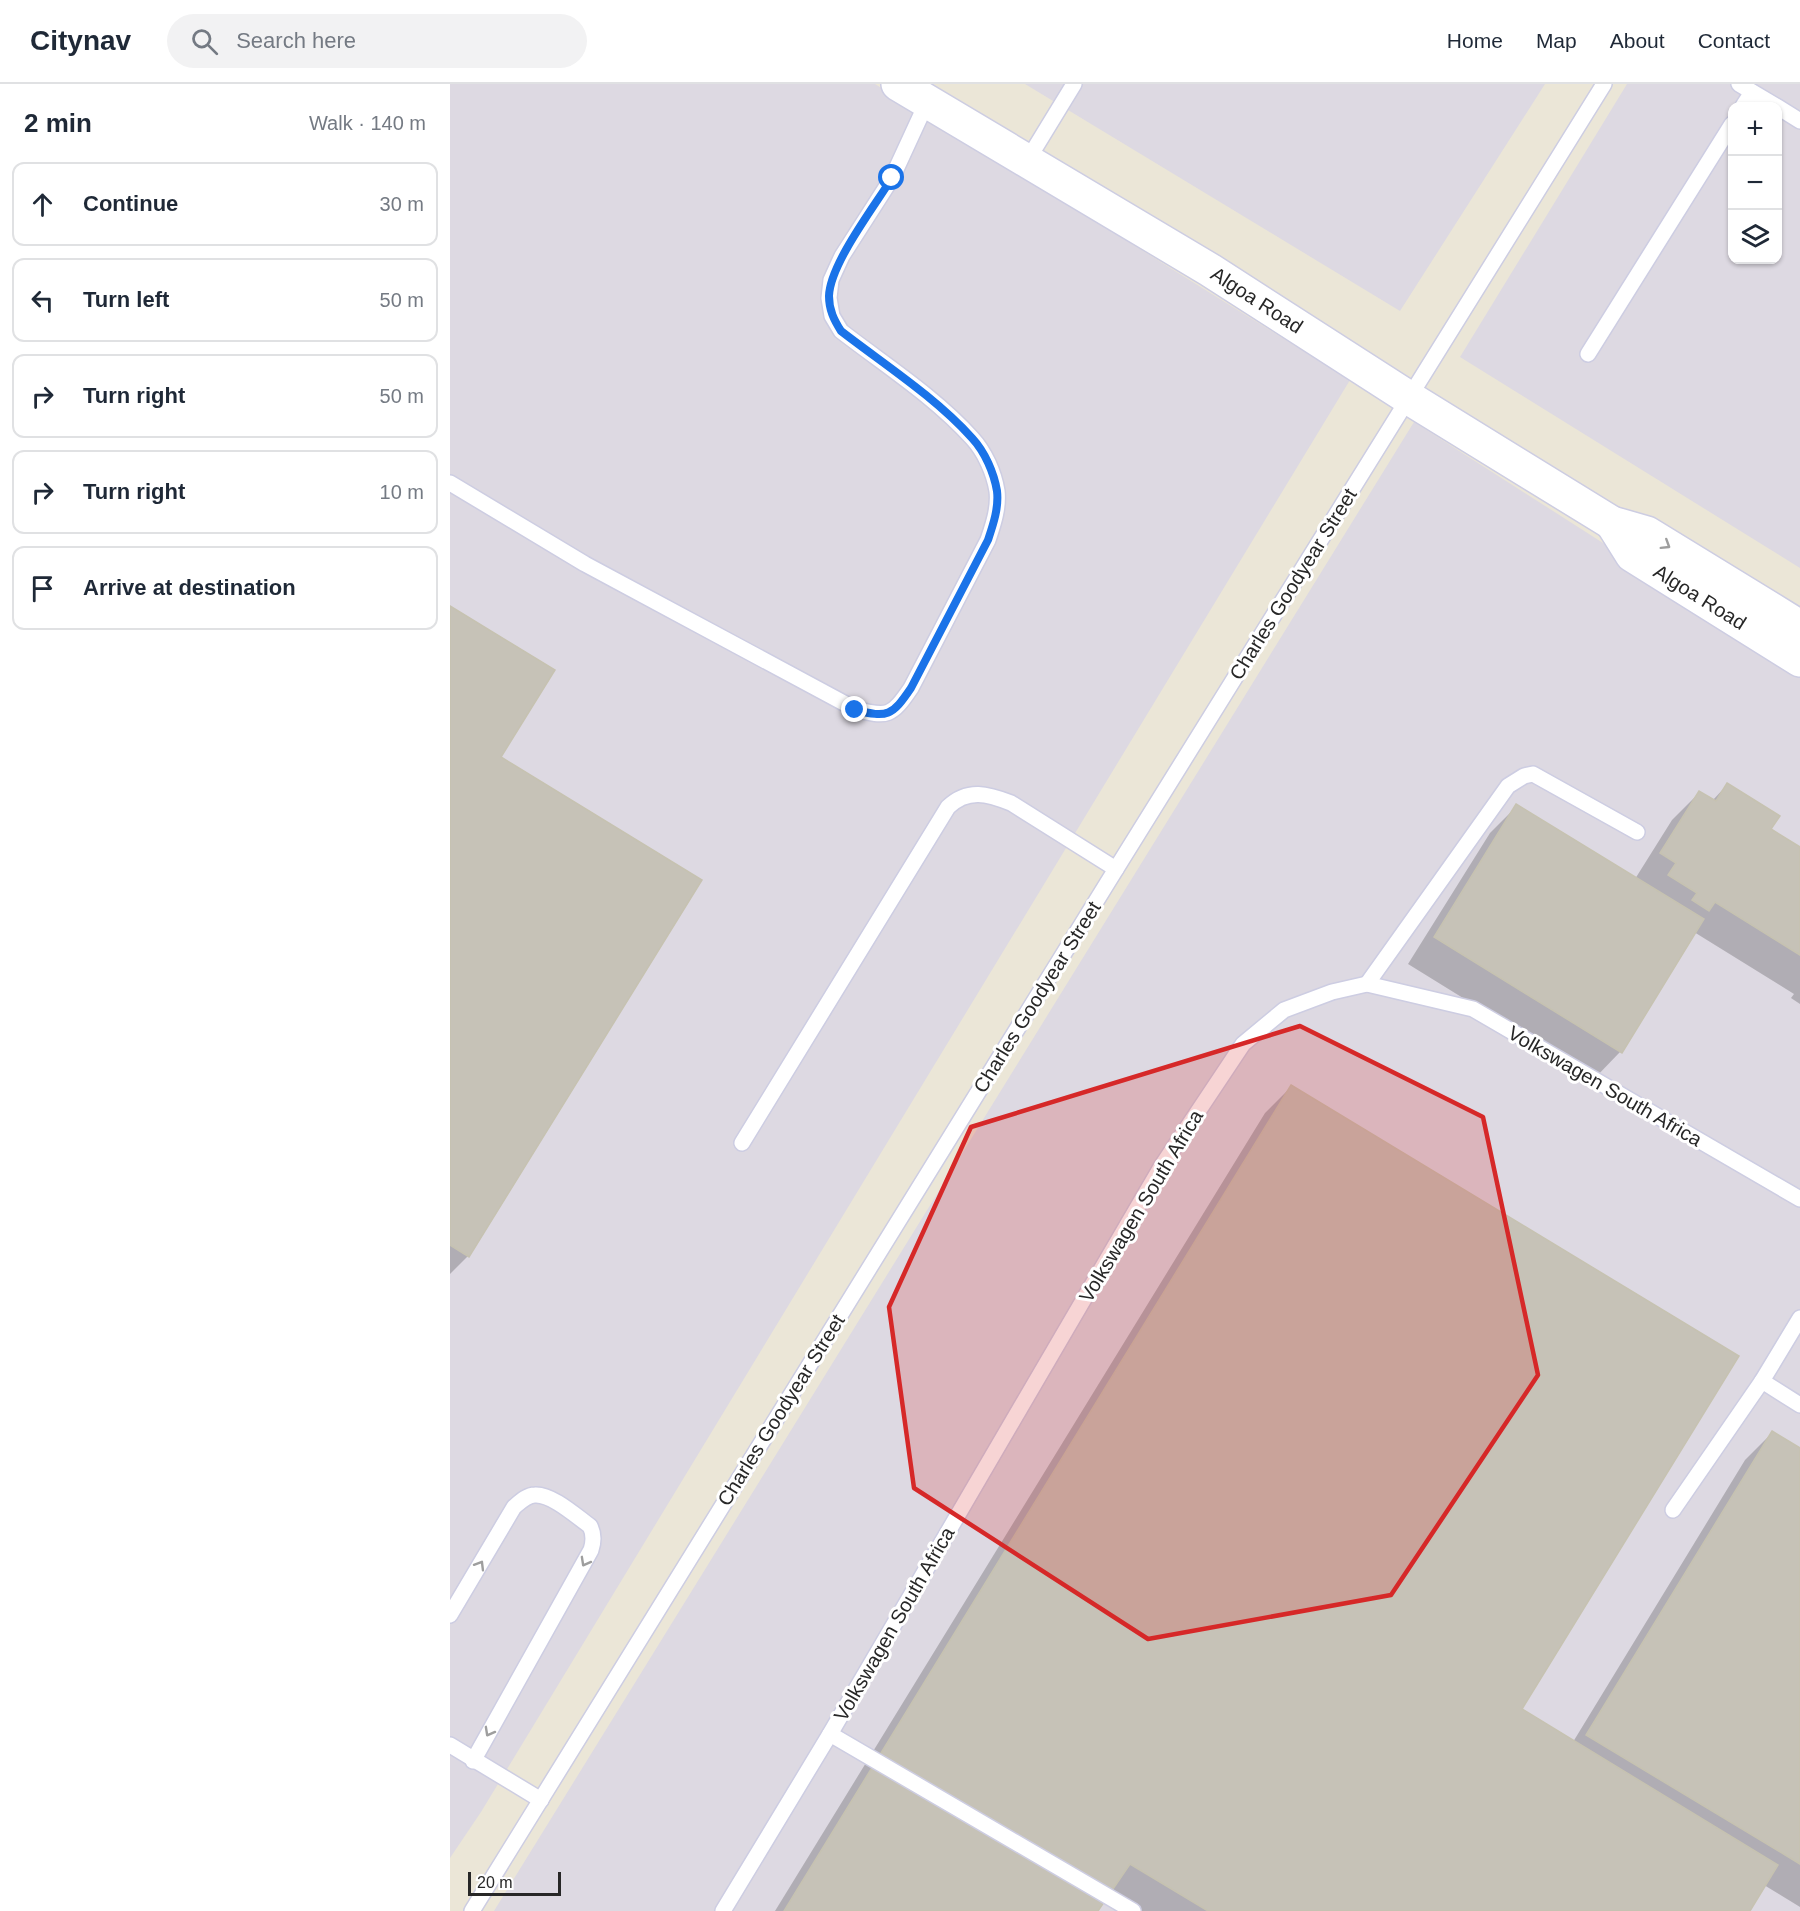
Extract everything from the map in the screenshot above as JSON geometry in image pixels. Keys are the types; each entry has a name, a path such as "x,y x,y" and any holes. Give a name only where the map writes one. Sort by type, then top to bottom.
{"street":[{"name":"Algoa Road","path":"898,84 1210,270 1409,398 1612,523 1647,532 1800,627"},
{"name":"Algoa Road","path":"1612,523 1632,555 1800,660"}],"lane":[{"path":"1027,161 1074,84"},
{"name":"Charles Goodyear Street","path":"472,1911 1604,84"},
{"path":"1746,88 1769,102"},
{"path":"450,483 585,564 855,710 876,715 890,712 899,706 911,688 988,540 996,516 997,493 985,456 973,439 934,402 841,331 832,316 829,298 831,280 842,256 892,178 927,102"},
{"path":"1782,110 1800,121"},
{"path":"1588,354 1728,130"},
{"path":"1367,984 1508,786 1524,776 1533,774 1637,832"},
{"path":"742,1143 948,807 957,798 973,794 994,796 1011,803 1116,869"},
{"name":"Volkswagen South Africa","path":"723,1911 830,1734 1161,1167 1243,1044 1284,1010 1332,992 1367,984 1473,1009 1800,1199"},
{"path":"1673,1510 1761,1381 1800,1318"},
{"path":"1761,1381 1800,1405"},
{"path":"450,1615 514,1507 524,1498 535,1495 550,1497 590,1526 593,1533 591,1550 473,1761"},
{"path":"830,1734 1133,1911"},
{"path":"450,1745 541,1800"}],"highlighted area":[{"path":"1300,1026 1483,1117 1538,1375 1391,1595 1148,1639 914,1488 889,1307 971,1127"}],"shaded area":[{"path":"450,84 875,84 1350,380 481,1812 450,1858"},
{"path":"1025,84 1545,84 1400,311"},
{"path":"1627,84 1800,84 1800,568 1460,357"},
{"path":"1414,422 1800,669 1800,1911 494,1911"}],"building":[{"path":"450,606 555,670 501,757 702,880 469,1257 450,1245"},
{"path":"1727,783 1780,816 1771,829 1800,847 1800,955 1715,902 1709,911 1692,900 1697,893 1668,875 1676,863 1660,853 1699,791 1716,801"},
{"path":"1516,804 1704,919 1622,1053 1434,937"},
{"path":"1291,1085 1739,1356 1522,1709 1778,1865 1750,1911 1208,1911 1130,1864 1098,1911 784,1911"},
{"path":"1772,1431 1800,1448 1800,1864 1586,1735"}],"route":[{"path":"855,710 876,715 890,712 899,706 911,688 988,540 996,516 997,493 993,476 985,456 973,439 934,402 841,331 832,316 829,298 831,280 842,256 892,178"}]}
